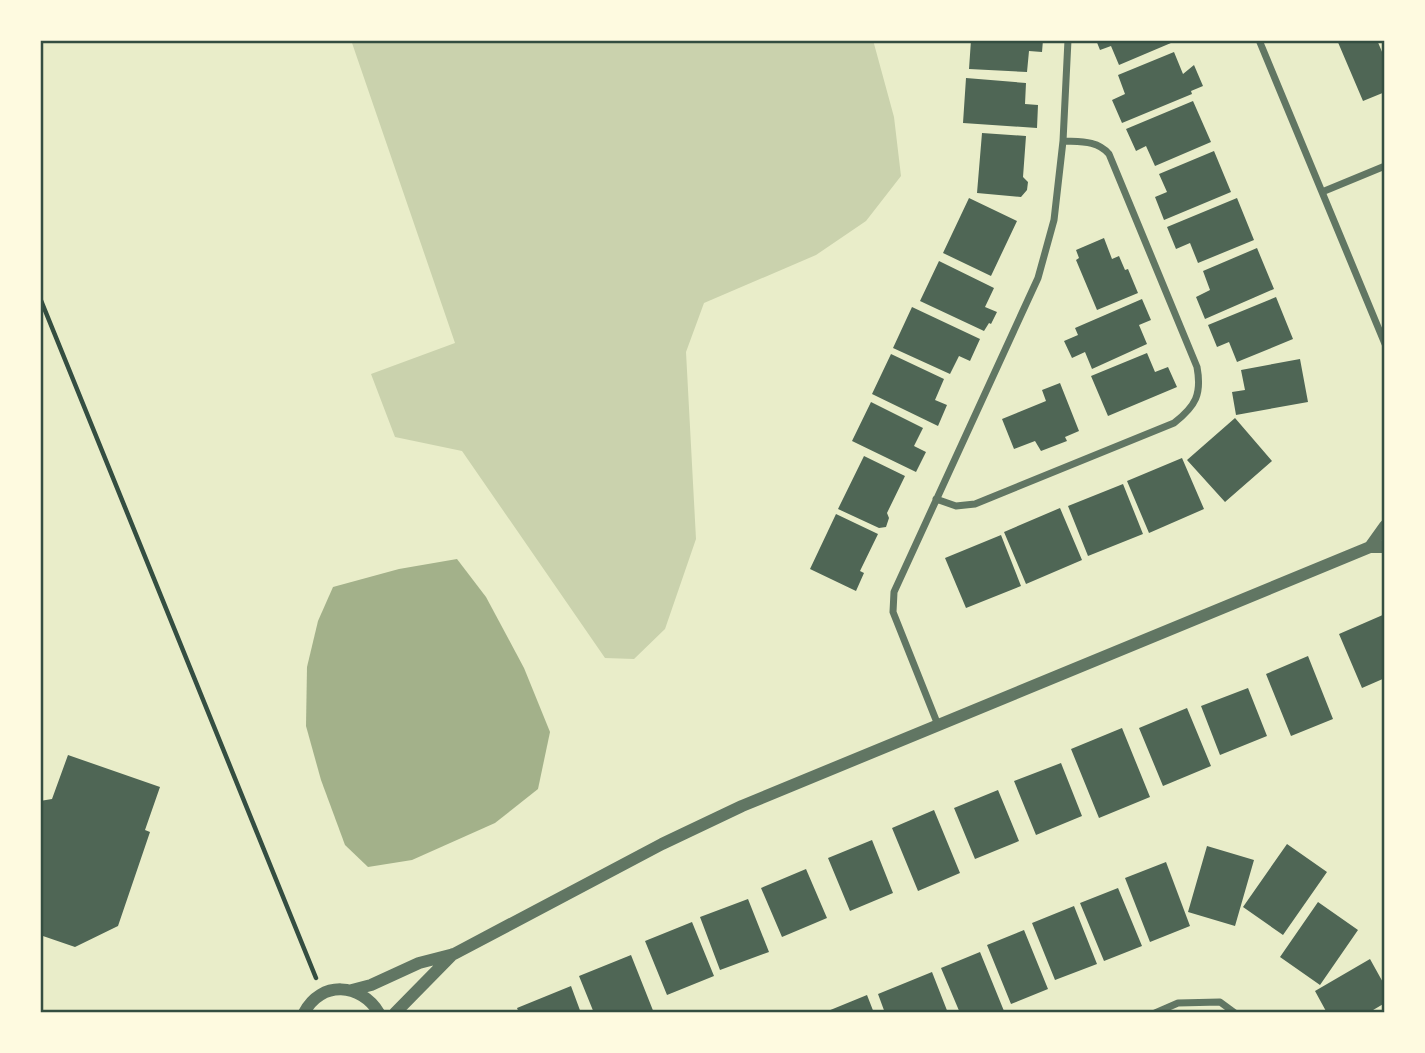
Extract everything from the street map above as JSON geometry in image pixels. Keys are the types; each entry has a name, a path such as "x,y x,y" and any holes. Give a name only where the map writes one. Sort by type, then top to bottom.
{"street":[{"path":"939,724 893,612 894,592 897,580 1038,278 1054,220 1063,141 1068,40"},
{"path":"1259,40 1385,344"},
{"path":"936,499 956,506 975,504 1174,423 1188,412 1197,398 1200,383 1197,366 1109,154 1102,146 1092,142 1063,141"},
{"path":"1322,192 1385,166"},
{"path":"1370,547 1385,526"},
{"path":"352,990 371,985 419,963 454,954 662,844 742,806 1370,547 1385,547"},
{"path":"395,1013 454,954"},
{"path":"304,1013 315,998 339,989 364,995 379,1013"},
{"path":"1155,1013 1178,1003 1220,1002 1235,1013"}],"path":[{"path":"40,298 317,978"}],"shaded area":[{"path":"351,40 873,40 894,117 901,176 866,221 816,255 704,303 686,352 696,539 665,629 634,659 605,658 462,451 395,437 371,374 455,343"},
{"path":"457,559 486,597 524,668 550,732 538,789 495,823 412,860 368,867 345,845 321,780 306,726 307,667 318,621 333,587 399,569"}],"building":[{"path":"971,40 1043,40 1042,52 1029,51 1027,72 969,69"},
{"path":"1096,40 1178,40 1119,65 1111,46 1100,50"},
{"path":"1337,40 1377,40 1385,59 1385,92 1363,101"},
{"path":"1174,52 1183,74 1194,65 1203,86 1191,91 1192,94 1122,123 1112,100 1125,94 1118,75"},
{"path":"966,78 1026,83 1025,104 1038,105 1037,128 963,123"},
{"path":"1193,101 1211,142 1155,166 1146,146 1136,151 1126,129"},
{"path":"982,133 1026,136 1023,177 1028,182 1027,190 1021,197 977,193"},
{"path":"1214,151 1231,192 1164,220 1155,197 1167,192 1159,174"},
{"path":"969,198 1017,221 991,276 943,253"},
{"path":"1237,198 1254,240 1198,263 1190,243 1176,249 1167,227"},
{"path":"1104,238 1112,259 1119,256 1138,293 1097,310 1076,260 1079,258 1076,250"},
{"path":"1257,248 1274,289 1205,319 1196,297 1210,290 1203,271"},
{"path":"939,261 994,288 985,307 997,312 984,331 920,301"},
{"path":"1276,297 1293,339 1237,362 1229,342 1217,347 1208,325"},
{"path":"1142,299 1151,320 1139,325 1147,344 1092,369 1085,352 1072,358 1064,341 1078,335 1075,328"},
{"path":"912,307 980,339 970,361 959,356 950,374 893,348"},
{"path":"1147,353 1155,372 1168,367 1177,387 1108,416 1091,376"},
{"path":"891,354 944,379 935,400 947,405 938,426 872,394"},
{"path":"1300,359 1308,402 1236,415 1232,392 1245,390 1241,370"},
{"path":"1060,383 1079,431 1065,437 1067,441 1041,451 1035,441 1014,449 1002,419 1046,401 1042,390"},
{"path":"871,402 923,428 914,446 926,452 916,472 852,441"},
{"path":"1235,418 1272,461 1225,502 1187,460"},
{"path":"864,456 905,476 887,513 889,518 886,527 879,528 838,509"},
{"path":"1182,458 1204,509 1149,533 1127,481"},
{"path":"1123,484 1143,534 1088,556 1068,506"},
{"path":"1060,508 1082,560 1026,584 1004,532"},
{"path":"836,514 878,534 860,571 864,573 856,591 810,569"},
{"path":"1001,535 1021,586 966,608 945,558"},
{"path":"1385,614 1385,678 1362,688 1339,634"},
{"path":"1308,656 1333,719 1291,736 1266,674"},
{"path":"1248,688 1267,736 1220,755 1201,706"},
{"path":"1187,708 1211,766 1163,786 1139,728"},
{"path":"1122,728 1150,797 1099,818 1071,749"},
{"path":"68,755 160,787 145,830 150,832 118,926 75,947 40,935 40,801 52,799"},
{"path":"1061,763 1082,816 1036,835 1014,781"},
{"path":"998,790 1019,841 975,859 954,808"},
{"path":"934,810 960,873 918,891 892,828"},
{"path":"872,840 893,893 850,911 828,858"},
{"path":"1287,844 1327,872 1283,935 1243,907"},
{"path":"1207,846 1254,860 1235,926 1188,912"},
{"path":"1166,862 1190,926 1150,942 1125,878"},
{"path":"806,869 827,918 782,937 761,888"},
{"path":"1118,888 1142,946 1104,961 1080,903"},
{"path":"748,899 769,952 720,970 700,917"},
{"path":"1318,902 1358,930 1320,985 1280,957"},
{"path":"1074,906 1097,964 1055,980 1032,923"},
{"path":"692,922 714,976 667,995 645,941"},
{"path":"1024,930 1048,989 1011,1004 987,945"},
{"path":"980,952 1004,1011 960,1013 941,968"},
{"path":"631,955 654,1013 594,1013 579,976"},
{"path":"1370,959 1385,986 1385,1003 1368,1013 1327,1013 1315,991"},
{"path":"932,972 948,1013 885,1013 878,994"},
{"path":"571,986 581,1013 519,1013 517,1008"},
{"path":"867,995 874,1013 823,1013"}]}
